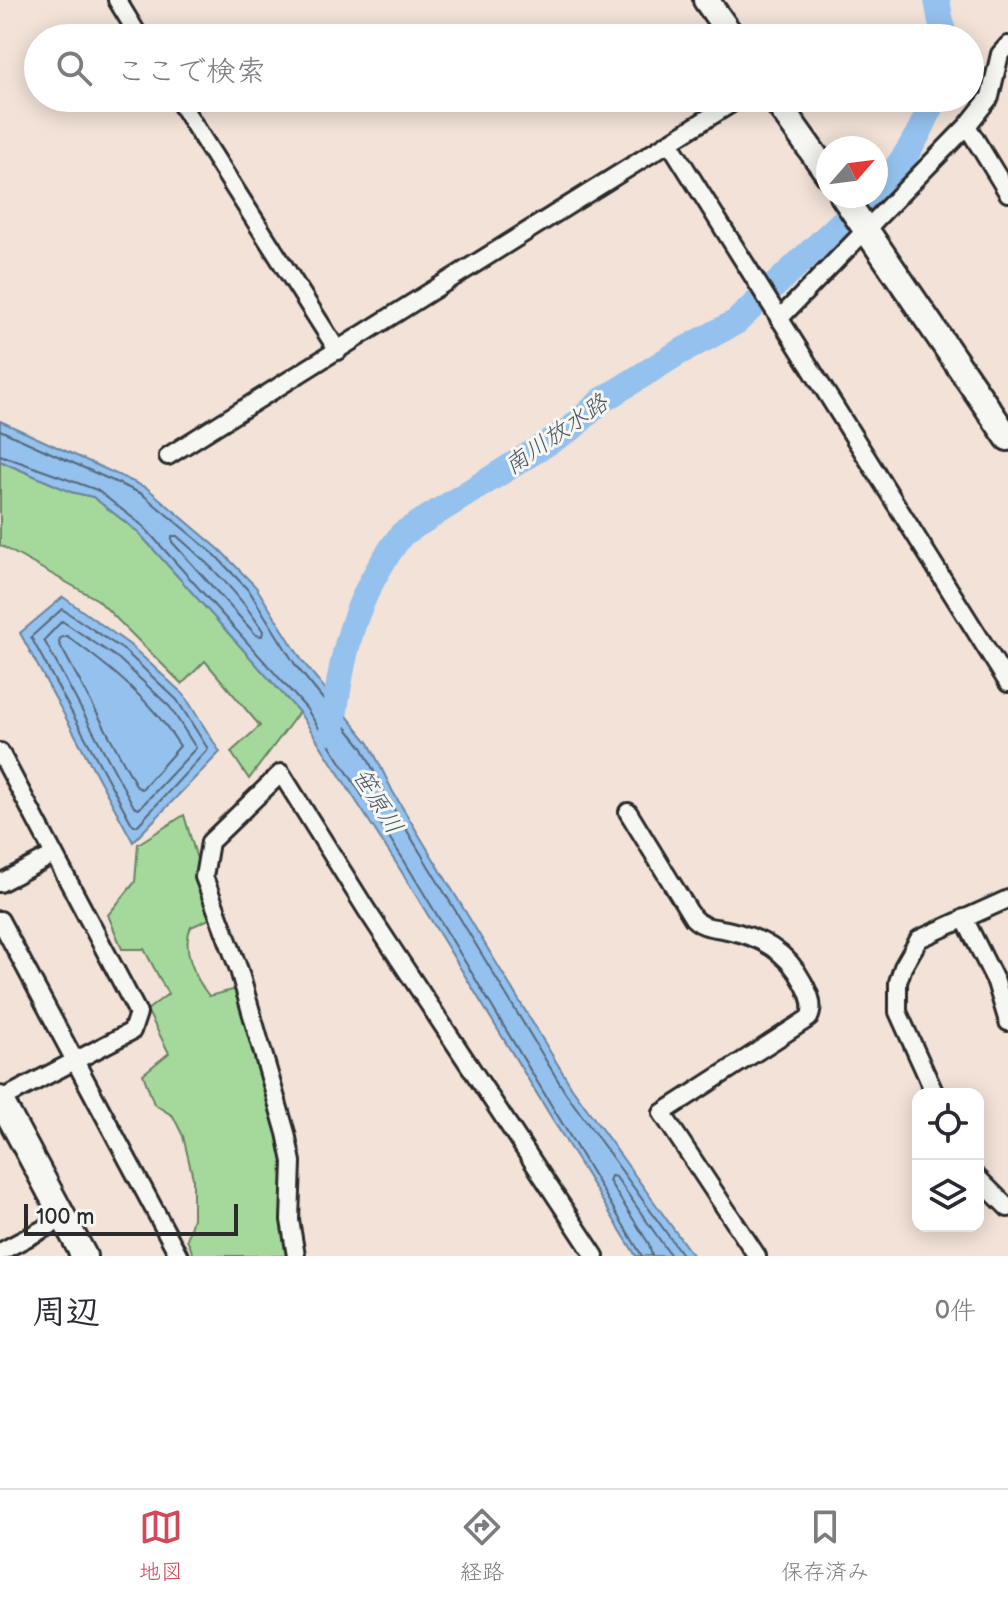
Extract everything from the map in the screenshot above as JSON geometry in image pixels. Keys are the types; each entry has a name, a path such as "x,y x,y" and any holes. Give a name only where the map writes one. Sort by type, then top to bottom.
{"street":[{"path":"117,0 132,24"},
{"path":"706,0 723,24"},
{"path":"984,105 990,97 1000,54 1008,45"},
{"path":"186,112 338,351"},
{"path":"168,456 717,112"},
{"path":"784,112 816,157"},
{"path":"779,319 978,112"},
{"path":"967,126 1008,193"},
{"path":"669,142 1008,683"},
{"path":"851,208 1005,426"},
{"path":"0,752 138,1013 132,1031 0,1100 84,1256"},
{"path":"296,1256 290,1220 292,1162 286,1133 239,970 204,877 210,842 281,773 366,909 595,1256"},
{"path":"628,812 693,918 701,926 761,939 788,961 808,992 812,1008 809,1018 662,1113 757,1256"},
{"path":"0,883 53,855"},
{"path":"932,1088 898,1012 898,982 919,939 1008,899"},
{"path":"964,918 996,982 998,1000 1008,1022"},
{"path":"0,920 179,1256"},
{"path":"984,1184 1008,1208"},
{"path":"0,1252 20,1250 64,1218"}],"green space":[{"path":"0,461 71,492 93,497 138,532 299,712 249,779 231,752 260,726 205,661 182,684 98,600 0,545"},
{"path":"184,815 214,917 191,927 189,954 199,981 209,996 237,989 283,1143 290,1256 194,1256 187,1240 193,1218 193,1178 183,1136 173,1116 154,1104 143,1074 169,1053 147,1010 168,994 144,949 122,949 108,915 135,882 138,844"}],"water":[{"name":"笹原川","path":"0,421 147,488 220,550 256,587 303,662 369,743 393,792 572,1088 693,1256 636,1256 398,866 299,712 138,532 93,497 71,492 0,461"},
{"path":"63,597 130,645 184,695 220,752 133,842 20,633"}],"waterway":[{"name":"南川放水路","path":"937,0 941,24"},
{"name":"南川放水路","path":"888,178 910,148 928,112"},
{"name":"南川放水路","path":"332,732 340,677 352,628 371,582 402,534 572,428 601,401 678,353 736,322 857,208"}]}
